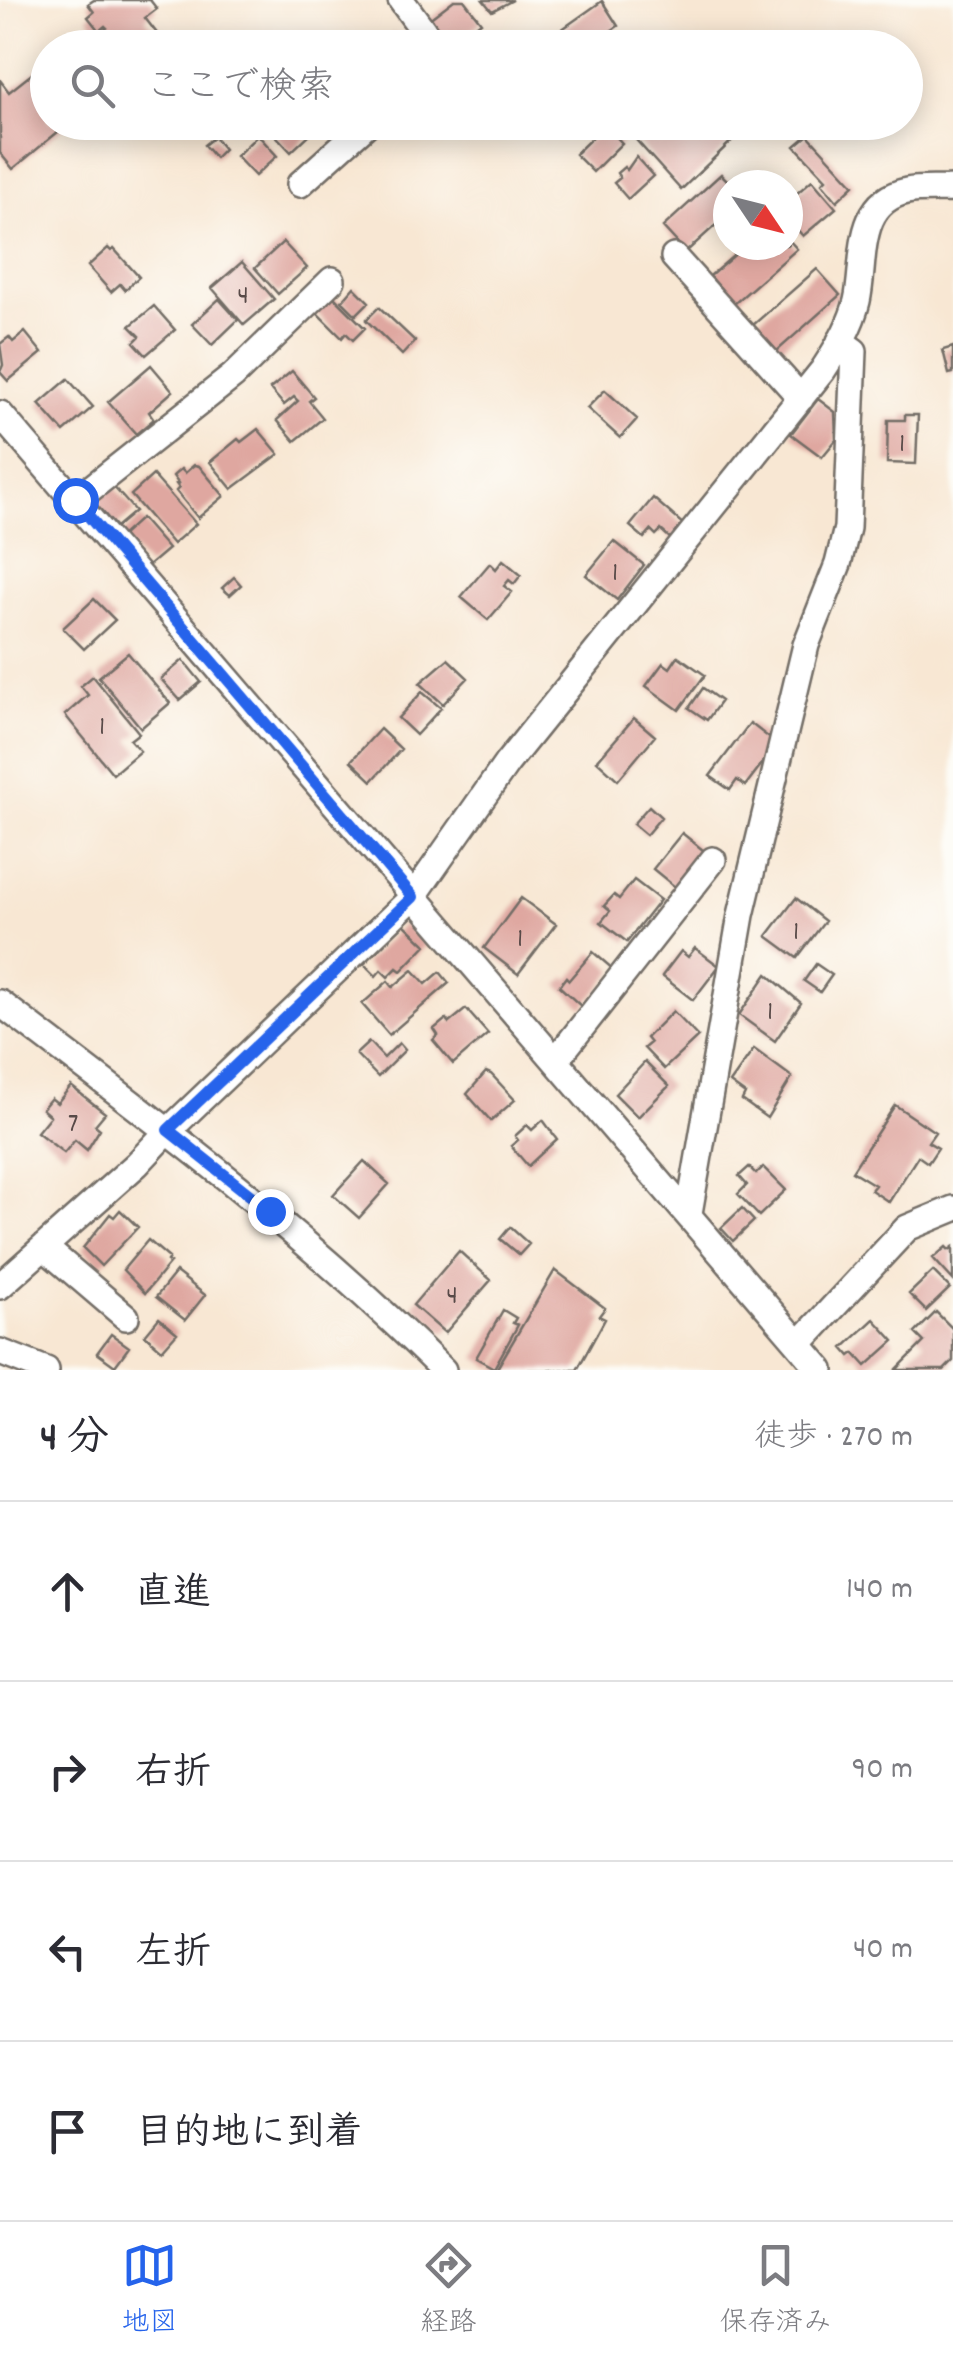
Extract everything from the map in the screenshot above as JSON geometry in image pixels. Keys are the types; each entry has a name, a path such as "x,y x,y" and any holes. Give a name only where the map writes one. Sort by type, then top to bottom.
{"street":[{"path":"401,0 423,30"},
{"path":"300,184 349,140"},
{"path":"0,1286 137,1164 413,897 507,763 824,370 856,303 865,226 873,212 906,191 953,189"},
{"path":"674,257 802,398"},
{"path":"75,500 233,376 332,280"},
{"path":"689,1213 745,897 806,645 848,528 849,432 855,364 854,351 840,341"},
{"path":"0,414 822,1370"},
{"path":"556,1060 713,860"},
{"path":"0,1003 168,1130 314,1250 443,1370"},
{"path":"799,1344 907,1228 953,1209"},
{"path":"44,1247 126,1317"},
{"path":"0,1352 46,1370"}],"building":[{"path":"94,0 150,0 157,9 145,18 154,30 105,30 105,26 98,30 88,17 94,12 88,4"},
{"path":"454,0 464,0 481,22 471,30 436,30 428,20"},
{"path":"483,0 513,0 492,11"},
{"path":"602,1 618,26 612,30 561,30"},
{"path":"30,75 30,140 48,140 13,169 0,153 0,80 9,92"},
{"path":"216,140 224,149 215,158 204,145"},
{"path":"253,140 263,140 277,156 255,176 236,156"},
{"path":"280,140 304,140 291,152"},
{"path":"589,140 622,143 593,172 575,154"},
{"path":"636,140 733,140 681,190"},
{"path":"802,140 813,140 854,185 837,201 822,183 826,179 795,146"},
{"path":"636,157 653,176 628,199 614,183 620,178 617,173 624,167 627,170"},
{"path":"812,180 836,208 803,236 803,188"},
{"path":"713,181 713,228 686,252 663,227"},
{"path":"283,242 307,268 278,294 255,268"},
{"path":"108,248 114,249 139,277 125,290 120,284 111,292 88,266"},
{"path":"729,260 784,260 734,304 710,276"},
{"path":"242,262 274,299 244,325 212,288"},
{"path":"817,269 840,295 777,351 753,325"},
{"path":"354,287 369,302 356,315 342,301"},
{"path":"330,293 365,328 353,340 346,333 342,338 313,309"},
{"path":"219,299 238,320 212,345 192,324"},
{"path":"154,306 175,330 146,355 134,342 140,336 130,326"},
{"path":"379,307 415,341 402,355 366,320"},
{"path":"25,332 42,353 8,381 0,372 0,344 9,337 13,342"},
{"path":"953,347 953,373 949,374 943,350"},
{"path":"151,365 173,391 149,412 154,419 136,434 108,402"},
{"path":"292,371 314,397 309,401 323,418 295,441 277,420 298,401 294,397 284,405 270,389"},
{"path":"68,379 93,407 64,432 39,404"},
{"path":"605,390 637,419 620,438 587,408"},
{"path":"818,399 835,412 836,440 822,457 791,434"},
{"path":"905,415 918,415 916,464 887,463 888,420 905,420"},
{"path":"258,429 279,454 232,489 210,462 238,439 241,442"},
{"path":"194,465 224,496 198,518 176,491 178,483 173,476"},
{"path":"153,475 196,524 173,544 131,495"},
{"path":"112,485 135,511 116,527 94,502"},
{"path":"653,498 684,525 671,539 661,530 656,535 651,530 644,538 630,526"},
{"path":"141,518 168,549 148,566 121,536"},
{"path":"614,541 644,565 617,600 586,575"},
{"path":"503,560 521,575 514,584 509,580 504,586 512,592 488,620 461,597 490,563 496,569"},
{"path":"234,577 241,585 230,595 222,588"},
{"path":"94,599 115,620 84,649 63,628"},
{"path":"128,653 170,703 141,728 99,677"},
{"path":"678,656 705,675 679,710 646,686 663,663 670,668"},
{"path":"448,659 468,678 443,704 420,683"},
{"path":"183,660 201,682 180,700 161,679"},
{"path":"93,676 139,733 130,740 140,751 113,774 65,715 88,695 81,686"},
{"path":"703,688 721,701 707,720 689,708"},
{"path":"422,692 441,708 416,735 398,718"},
{"path":"634,718 655,736 618,780 597,761"},
{"path":"750,723 777,744 745,786 737,780 730,790 710,776"},
{"path":"380,729 401,749 372,781 351,761"},
{"path":"649,806 661,817 646,835 633,824"},
{"path":"682,833 709,855 680,891 653,869"},
{"path":"634,880 660,900 627,942 601,922 610,911 604,906 614,895 619,899"},
{"path":"521,898 556,924 518,974 484,948"},
{"path":"796,898 825,921 797,958 767,936"},
{"path":"404,924 426,945 401,971 397,968 388,977 381,970 376,976 364,964"},
{"path":"695,948 719,966 693,1000 662,976 681,951 688,957"},
{"path":"593,952 614,970 583,1008 559,986"},
{"path":"816,964 832,975 820,992 804,981"},
{"path":"413,970 426,984 440,972 449,983 389,1035 362,1004 388,981 393,987"},
{"path":"767,974 801,1003 775,1041 739,1015"},
{"path":"466,1009 488,1034 453,1064 433,1040 438,1035 434,1029"},
{"path":"673,1011 698,1037 664,1069 644,1048 650,1043 646,1038"},
{"path":"369,1042 384,1058 399,1043 405,1050 378,1077 356,1054"},
{"path":"754,1049 792,1077 767,1118 742,1100 745,1094 730,1083"},
{"path":"645,1062 669,1086 638,1117 615,1094"},
{"path":"486,1072 515,1100 491,1121 467,1094"},
{"path":"71,1086 105,1113 95,1125 100,1129 87,1150 75,1140 64,1153 37,1132 50,1116 42,1109 51,1098 57,1103"},
{"path":"895,1105 935,1132 928,1142 938,1148 928,1163 918,1156 889,1202 871,1190 875,1185 852,1171"},
{"path":"543,1120 557,1139 528,1166 511,1146 527,1125 532,1130"},
{"path":"364,1161 389,1184 359,1218 333,1195"},
{"path":"749,1167 756,1174 763,1167 786,1190 759,1216 738,1194 747,1185 739,1176"},
{"path":"742,1208 754,1221 733,1241 721,1228"},
{"path":"120,1210 138,1227 101,1266 83,1248 110,1214 114,1217"},
{"path":"510,1227 529,1244 519,1255 500,1239"},
{"path":"148,1240 170,1263 145,1293 123,1270"},
{"path":"946,1247 953,1247 953,1280 933,1258"},
{"path":"459,1251 491,1280 445,1333 413,1305"},
{"path":"555,1270 605,1308 599,1316 605,1319 577,1370 496,1370"},
{"path":"933,1271 950,1288 926,1311 909,1294"},
{"path":"176,1272 205,1295 185,1320 156,1297"},
{"path":"503,1310 516,1318 513,1323 518,1325 494,1368 476,1358"},
{"path":"936,1312 953,1329 953,1361 944,1370 896,1370 924,1342 915,1333"},
{"path":"159,1318 177,1333 162,1350 145,1335"},
{"path":"874,1319 894,1341 866,1366 843,1348"},
{"path":"111,1334 129,1347 115,1366 97,1353"}],"route":[{"path":"75,500 413,897 168,1130 270,1211"}]}
